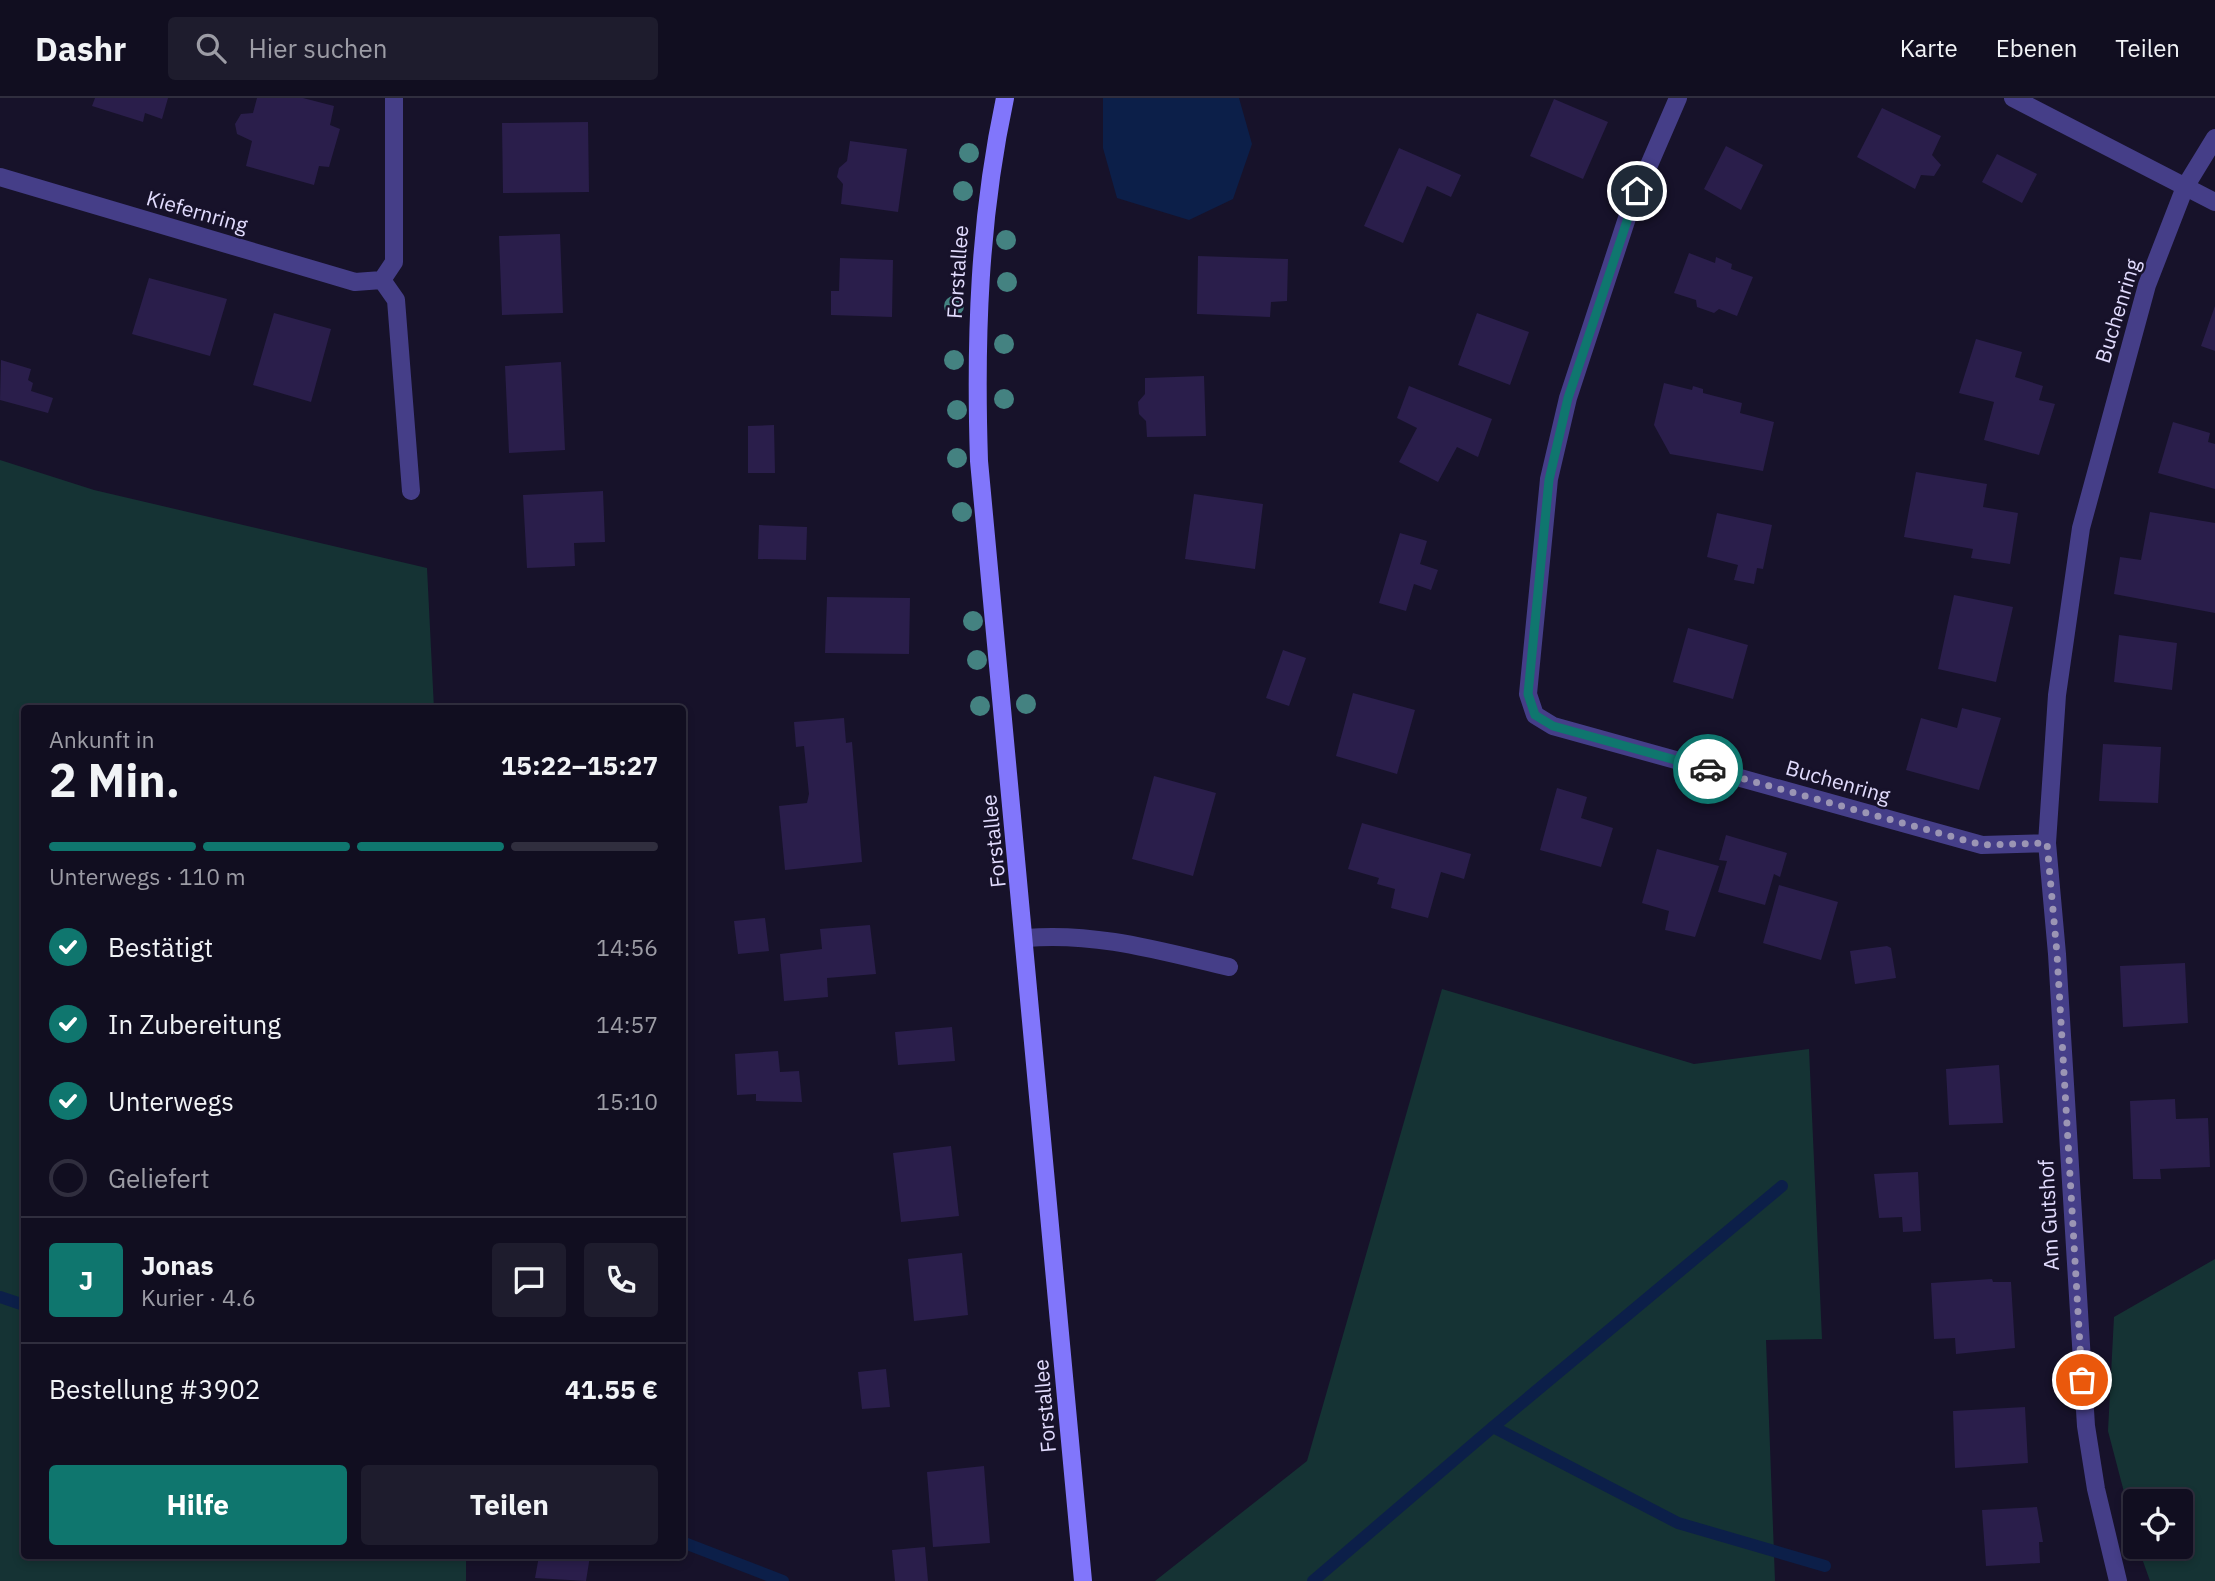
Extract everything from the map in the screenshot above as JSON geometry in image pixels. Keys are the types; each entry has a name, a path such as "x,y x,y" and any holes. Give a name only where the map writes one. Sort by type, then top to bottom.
{"street":[{"path":"394,98 394,262 382,280 396,300 411,491"},
{"name":"Forstallee","path":"1005,98 991,162 982,234 977,314 976,384 981,483 1026,938 1083,1581"},
{"name":"Buchenring","path":"1678,98 1630,209 1563,416 1549,480 1528,694 1535,715 1553,726 1982,845 2047,843 2057,695 2081,528 2147,285 2185,187 2215,138"},
{"path":"2014,98 2215,202"},
{"name":"Kiefernring","path":"0,177 355,282 382,280"},
{"name":"Am Gutshof","path":"2047,843 2057,954 2086,1426 2096,1489 2118,1581"},
{"path":"1026,938 1066,934 1105,938 1228,967"}],"green space":[{"path":"0,460 94,490 427,568 434,705 21,705 21,1559 466,1559 466,1581 0,1581"},
{"path":"1442,989 1694,1064 1809,1049 1822,1339 1766,1340 1775,1581 1155,1581 1307,1461"},
{"path":"2215,1259 2215,1581 2150,1581 2142,1559 2193,1559 2193,1489 2123,1489 2108,1431 2114,1317"}],"water":[{"path":"1103,98 1239,98 1252,144 1233,199 1189,220 1117,198 1103,148"}],"building":[{"path":"95,98 168,98 162,119 145,113 143,122 92,106"},
{"path":"257,98 303,98 334,106 330,125 340,129 329,167 319,166 314,185 246,166 252,141 237,134 235,124 241,114 253,113"},
{"path":"1554,99 1608,122 1583,179 1530,156"},
{"path":"1882,108 1941,136 1932,155 1941,165 1934,176 1921,175 1915,189 1857,157"},
{"path":"588,122 589,192 503,193 502,123"},
{"path":"850,141 907,149 898,212 841,204 843,184 837,177 839,168 847,161"},
{"path":"1726,146 1763,165 1741,210 1704,189"},
{"path":"1399,148 1461,175 1451,197 1427,186 1403,243 1364,226"},
{"path":"1997,154 2037,174 2022,203 1982,182"},
{"path":"560,234 563,313 502,315 499,236"},
{"path":"1689,253 1715,263 1716,257 1732,264 1731,269 1753,277 1737,316 1719,309 1714,313 1697,307 1696,300 1674,293"},
{"path":"1198,256 1288,259 1287,301 1271,302 1270,317 1197,314"},
{"path":"840,258 893,260 892,317 831,315 831,291 839,291"},
{"path":"149,278 227,299 210,356 132,334"},
{"path":"2215,306 2215,351 2201,346"},
{"path":"274,313 331,329 311,402 253,385"},
{"path":"1477,313 1529,332 1510,385 1458,365"},
{"path":"1976,339 2022,352 2015,377 2043,386 2039,400 2055,404 2039,455 1984,440 1994,402 1959,393"},
{"path":"1,360 31,369 28,380 33,383 31,391 53,398 48,413 0,400"},
{"path":"561,362 565,450 509,453 505,366"},
{"path":"1204,376 1206,436 1147,437 1146,421 1139,414 1138,402 1145,394 1145,378"},
{"path":"1664,383 1692,390 1693,386 1703,389 1703,393 1742,403 1740,413 1774,422 1763,471 1670,454 1654,425"},
{"path":"1409,386 1492,419 1478,457 1457,447 1438,482 1399,462 1417,428 1397,418"},
{"path":"2173,422 2210,433 2208,442 2215,444 2215,489 2158,473"},
{"path":"774,425 775,473 748,473 748,426"},
{"path":"1916,472 1987,484 1983,507 2018,513 2010,564 1971,558 1973,549 1904,537"},
{"path":"603,491 605,542 574,543 575,566 527,568 523,495"},
{"path":"1194,494 1263,504 1255,569 1185,559"},
{"path":"2150,512 2215,523 2215,613 2114,594 2120,557 2141,560"},
{"path":"1717,513 1772,525 1763,569 1757,568 1754,584 1734,580 1738,565 1707,557"},
{"path":"759,525 807,527 806,560 758,559"},
{"path":"1400,533 1427,541 1420,564 1438,570 1431,590 1414,584 1406,611 1379,603"},
{"path":"1954,595 2013,607 1996,682 1938,669"},
{"path":"827,597 910,598 909,654 825,653"},
{"path":"1688,628 1748,645 1733,699 1673,682"},
{"path":"2119,635 2177,643 2172,690 2114,682"},
{"path":"1283,650 1306,658 1289,706 1266,698"},
{"path":"1353,693 1415,710 1397,774 1336,756"},
{"path":"1962,708 2001,718 1979,790 1906,770 1921,718 1957,728"},
{"path":"844,718 846,743 852,742 862,862 785,870 779,806 807,803 809,794 804,746 796,747 794,722"},
{"path":"2103,744 2161,747 2158,803 2099,801"},
{"path":"1154,776 1216,793 1193,876 1132,859"},
{"path":"1557,788 1587,797 1581,818 1613,828 1601,867 1540,850"},
{"path":"1362,823 1471,854 1464,879 1441,872 1428,918 1391,908 1395,889 1377,884 1379,878 1348,869"},
{"path":"1726,835 1787,853 1780,877 1774,874 1765,905 1718,892 1727,861 1719,860"},
{"path":"1657,849 1719,866 1695,937 1665,930 1669,911 1642,903"},
{"path":"1779,885 1838,902 1821,960 1763,943"},
{"path":"765,918 769,951 738,954 734,921"},
{"path":"870,925 876,974 827,978 828,997 784,1001 780,954 822,949 820,929"},
{"path":"1887,946 1891,948 1896,978 1855,984 1850,951"},
{"path":"2185,963 2188,1023 2123,1027 2120,966"},
{"path":"952,1027 955,1061 898,1065 895,1032"},
{"path":"778,1051 780,1072 799,1071 802,1102 756,1101 756,1094 737,1095 735,1054"},
{"path":"1999,1065 2003,1123 1949,1125 1946,1069"},
{"path":"2175,1099 2176,1119 2208,1118 2210,1167 2160,1169 2161,1179 2133,1179 2130,1101"},
{"path":"951,1146 959,1216 901,1222 893,1153"},
{"path":"1918,1172 1921,1231 1903,1232 1902,1217 1879,1218 1874,1174"},
{"path":"962,1253 968,1315 914,1321 908,1259"},
{"path":"1992,1279 1993,1282 2011,1282 2015,1348 1956,1354 1955,1338 1934,1339 1931,1283"},
{"path":"886,1369 890,1407 862,1409 858,1372"},
{"path":"2025,1407 2028,1463 1955,1468 1953,1411"},
{"path":"984,1466 990,1543 933,1547 927,1472"},
{"path":"2037,1507 2043,1542 2039,1542 2040,1563 1986,1566 1982,1510"},
{"path":"925,1547 928,1581 895,1581 892,1550"},
{"path":"538,1559 590,1559 586,1581 535,1578"}],"waterway":[{"path":"1313,1581 1782,1186"},
{"path":"0,1297 21,1304"},
{"path":"1493,1427 1678,1523 1825,1566"},
{"path":"686,1544 783,1581"}],"way so far":[{"path":"1708,769 1982,845 2047,843 2057,954 2082,1380"}],"route":[{"path":"1637,191 1568,398 1549,480 1528,694 1535,715 1553,726 1708,769"}]}
